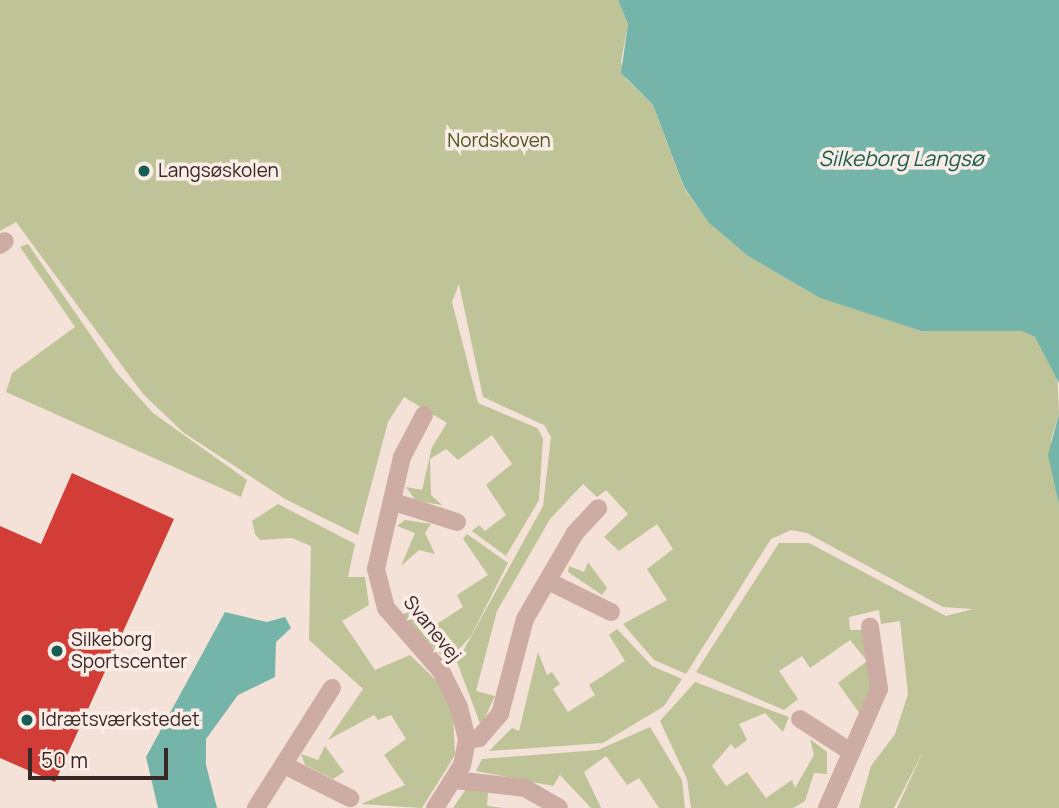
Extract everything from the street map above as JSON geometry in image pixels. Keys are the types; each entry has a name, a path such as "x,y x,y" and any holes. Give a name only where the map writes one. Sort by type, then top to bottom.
{"street":[{"name":"Svanevej","path":"424,415 402,457 394,502 379,547 379,589 386,608 450,686 467,740"},
{"path":"394,502 457,522"},
{"path":"435,808 455,780 467,740 479,738 500,714 519,635 575,533 598,508"},
{"path":"550,582 611,612"},
{"path":"827,808 848,750 879,689 870,627"},
{"path":"257,808 286,766 332,688"},
{"path":"800,719 848,750"},
{"path":"286,766 350,798"},
{"path":"455,780 524,788 559,808"}],"green space":[{"name":"Nordskoven","path":"0,0 618,0 628,24 621,62 626,79 653,105 684,188 708,222 748,256 820,298 921,331 1022,331 1035,337 1057,371 1059,414 1051,440 1059,504 1059,808 897,808 923,752 894,808 859,808 871,766 895,734 908,694 900,621 881,624 879,610 849,617 850,630 863,630 871,686 860,714 838,683 867,661 850,640 810,668 802,656 779,671 798,699 784,710 696,672 779,543 809,543 946,616 973,609 943,607 807,533 791,530 771,539 686,674 654,660 623,624 667,600 647,569 673,549 657,524 619,551 604,537 628,514 606,490 597,497 583,484 550,519 497,611 476,691 495,696 481,726 457,662 543,506 551,437 544,425 483,397 459,284 452,302 478,403 537,428 543,438 539,500 506,556 472,531 479,525 485,531 506,515 486,485 512,464 492,435 458,460 446,449 430,459 431,495 442,505 416,501 406,487 422,490 432,447 447,423 404,397 388,422 358,535 285,499 184,433 143,394 16,222 0,231"},
{"path":"28,244 116,372 153,413 247,480 241,497 6,392 12,373 75,327 20,247"},
{"path":"278,504 355,544 348,577 365,577 369,605 342,621 375,670 410,655 443,687 453,713 455,755 422,808 361,804 405,785 384,755 406,739 391,715 378,720 374,715 328,740 363,689 309,640 311,546 292,538 260,540 255,534 252,521"},
{"path":"405,520 431,524 425,533 435,554 419,550 401,566 415,533 397,526"},
{"path":"467,534 508,563 471,636 448,661 398,617 411,610 432,627 463,607 457,595 488,575 463,539"},
{"path":"588,562 607,588 602,595 568,572 569,566 584,572"},
{"path":"617,629 652,666 682,679 664,706 603,743 489,751 512,728 519,731 538,652 547,675 552,672 560,684 553,689 568,712 595,695 589,685 625,661 609,635"},
{"path":"695,682 789,717 783,732 765,713 739,724 747,740 735,749 731,744 712,766 726,786 747,772 766,798 792,780 795,788 814,755 810,739 827,752 827,774 814,773 805,801 793,808 691,808 687,779 660,721"},
{"path":"650,727 682,780 685,808 659,808 639,778 627,785 606,756 584,772 601,808 591,808 560,775 553,786 476,771 482,759 598,750"},
{"path":"325,746 344,772 333,779 305,765 301,754 318,760"},
{"path":"466,789 488,793 487,806 504,808 453,808"}],"water":[{"name":"Silkeborg Langsø","path":"618,0 1059,0 1059,383 1035,337 1022,331 921,331 820,298 748,256 708,222 684,187 653,105 621,73 628,24"},
{"path":"1059,414 1059,504 1048,455"},
{"path":"225,612 267,622 285,617 291,628 276,642 275,677 238,695 206,739 206,765 217,808 158,808 146,757"}],"building":[{"name":"Silkeborg Sportscenter","path":"72,473 174,519 55,782 0,758 0,526 41,544"}],"place":[{"name":"Langsøskolen","path":"144,171"},
{"name":"Silkeborg Sportscenter","path":"57,651"},
{"name":"Idrætsværkstedet","path":"27,720"}]}
